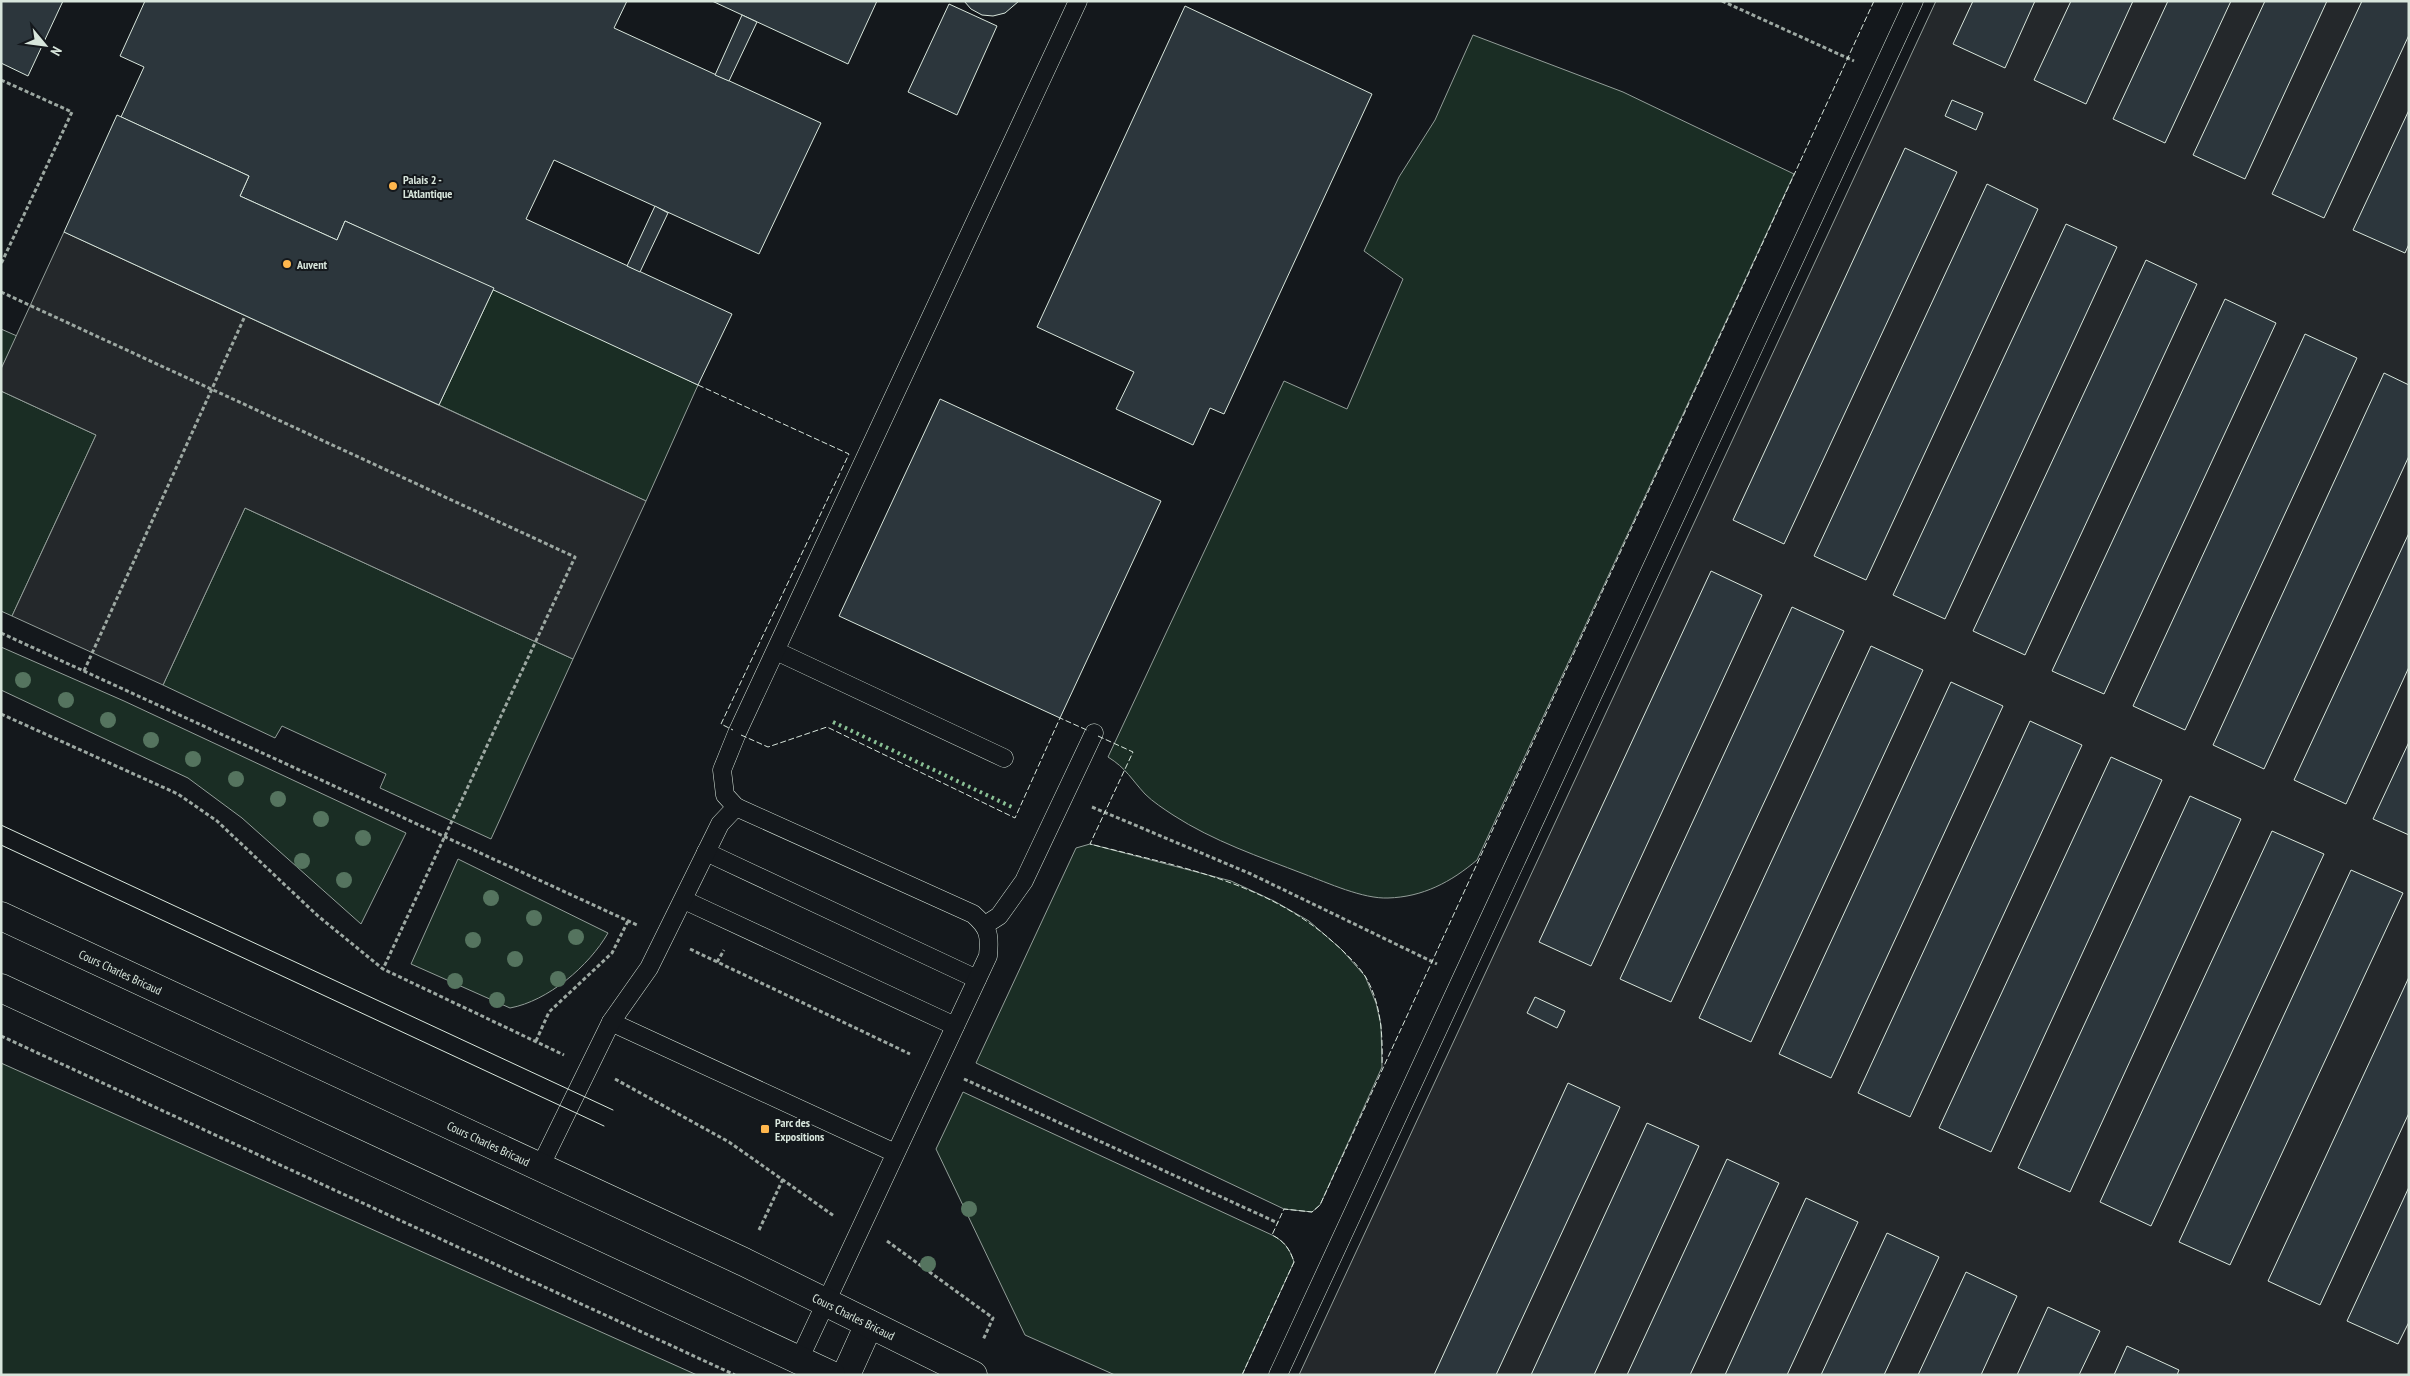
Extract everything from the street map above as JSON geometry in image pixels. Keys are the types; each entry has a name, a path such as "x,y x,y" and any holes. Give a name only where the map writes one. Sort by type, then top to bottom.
{"main road":[{"name":"Cours Charles Bricaud","path":"1,916 540,1167 826,1302 970,1373"},
{"path":"1,988 831,1375"},
{"path":"846,1375 869,1324"}],"lane":[{"path":"799,1360 988,956 989,939 985,925 973,914 736,807 725,794 722,770 1078,1"},
{"path":"1278,1375 1914,1"},
{"path":"776,651 1004,758"},
{"path":"985,925 999,916 1024,881 1094,733"},
{"path":"540,1167 611,1022 649,968 720,824 736,807"},
{"path":"706,852 977,979"},
{"path":"684,900 955,1026"},
{"path":"611,1022 895,1153"}],"path":[{"path":"1722,1 1880,74"},
{"path":"1,80 72,112 1,264"},
{"path":"1,292 575,557 383,969"},
{"path":"84,671 245,316"},
{"path":"1,714 178,794 217,821 318,916 383,969 618,1080 729,1142 836,1218 893,1244 993,1318 970,1373"},
{"path":"1065,796 1251,874 1431,962 1463,975"},
{"path":"536,1041 549,1012 612,953 628,921"},
{"path":"1,1036 735,1375"}],"green space":[{"path":"1473,35 1623,92 1794,174 1477,860 1457,875 1436,887 1413,895 1378,898 1335,886 1254,855 1204,833 1151,800 1124,770 1108,757 1284,381 1347,409 1403,279 1364,251 1399,177 1435,120"},
{"path":"494,288 698,385 646,501 439,405"},
{"path":"1,329 17,336 1,369"},
{"path":"1,391 96,435 12,616 1,611"},
{"path":"245,508 573,659 491,839 380,788 386,774 282,726 275,738 163,685"},
{"path":"1,647 124,701 406,833 361,924 242,818 188,778 1,690"},
{"path":"1090,844 1231,881 1274,901 1309,921 1341,949 1365,976 1376,1003 1381,1025 1382,1067 1320,1205 1312,1212 1284,1209 976,1063 1076,848"},
{"path":"458,859 608,933 590,958 553,990 539,998 510,1008 411,964"},
{"path":"1,1063 697,1375 1,1375"},
{"path":"963,1092 1272,1235 1283,1243 1291,1253 1294,1262 1242,1375 1115,1375 1025,1335 936,1149"}],"shaded area":[{"path":"1936,1 2409,1 2409,1375 1299,1375"},
{"path":"64,232 646,501 573,659 245,508 163,685 12,616 96,435 1,391 1,369"}],"building":[{"path":"1,1 63,1 28,76 1,63"},
{"name":"Palais 2 - L'Atlantique","path":"145,1 627,1 614,28 821,123 759,254 554,160 526,219 732,314 698,385 345,221 337,240 240,196 249,176 121,117 144,67 120,56"},
{"path":"712,1 877,1 848,64"},
{"path":"964,1 1019,1 1005,13 993,16 982,15 971,9"},
{"path":"1973,1 2035,1 2005,68 1953,44"},
{"path":"2071,1 2133,1 2086,104 2034,80"},
{"path":"2168,1 2231,1 2165,143 2113,119"},
{"path":"2265,1 2327,1 2245,179 2193,155"},
{"path":"2362,1 2409,1 2409,35 2324,218 2272,194"},
{"path":"949,4 997,26 957,115 908,92"},
{"path":"1185,6 1372,94 1224,414 1210,408 1193,445 1116,409 1134,372 1037,327"},
{"path":"742,15 757,22 729,81 715,75"},
{"path":"1952,100 1983,113 1976,130 1945,116"},
{"path":"2409,110 2409,244 2405,253 2353,230"},
{"name":"Auvent","path":"117,115 249,176 240,196 337,240 345,221 494,288 439,405 64,232"},
{"path":"1905,148 1957,172 1784,544 1733,520"},
{"path":"1987,184 2038,209 1866,580 1814,556"},
{"path":"655,206 668,213 640,272 627,266"},
{"path":"2066,224 2117,247 1945,619 1893,595"},
{"path":"2146,260 2197,284 2025,655 1973,631"},
{"path":"2225,299 2276,323 2104,694 2052,671"},
{"path":"2305,334 2357,358 2185,730 2133,706"},
{"path":"2384,373 2409,385 2409,456 2264,769 2213,745"},
{"path":"940,399 1161,501 1060,718 839,616"},
{"path":"2409,533 2409,667 2346,804 2294,780"},
{"path":"1711,571 1762,595 1591,966 1539,942"},
{"path":"1792,607 1844,631 1671,1002 1620,979"},
{"path":"1871,646 1923,670 1751,1042 1699,1018"},
{"path":"1951,682 2003,706 1831,1078 1779,1054"},
{"path":"2030,721 2082,745 1910,1117 1858,1093"},
{"path":"2409,742 2409,835 2373,819"},
{"path":"2111,757 2162,780 1991,1152 1939,1128"},
{"path":"2190,796 2241,819 2070,1192 2018,1168"},
{"path":"2272,831 2324,854 2151,1226 2100,1202"},
{"path":"2351,870 2403,893 2230,1265 2179,1242"},
{"path":"2409,977 2409,1113 2320,1305 2268,1281"},
{"path":"1535,997 1565,1011 1557,1028 1527,1013"},
{"path":"1568,1083 1620,1107 1496,1375 1434,1375"},
{"path":"1647,1123 1699,1146 1594,1375 1531,1375"},
{"path":"1727,1159 1779,1183 1690,1375 1627,1375"},
{"path":"2409,1187 2409,1322 2398,1344 2347,1321"},
{"path":"1806,1198 1858,1222 1787,1375 1725,1375"},
{"path":"1887,1233 1939,1257 1884,1375 1821,1375"},
{"path":"1966,1272 2017,1296 1981,1375 1918,1375"},
{"path":"2048,1307 2100,1331 2079,1375 2017,1375"},
{"path":"2127,1346 2179,1370 2177,1375 2114,1375"}],"tram line":[{"path":"1,825 613,1110"},
{"path":"1,845 604,1126"}],"hedge":[{"path":"833,722 1014,808"}],"fence":[{"path":"1242,1375 1294,1262 1286,1246 1272,1235 1284,1209 1312,1212 1320,1205 1874,1"},
{"path":"698,385 849,454 721,724 733,730"},
{"path":"741,735 768,747 827,727 1015,818 1060,718 1089,731"},
{"path":"1098,736 1133,752 1090,844 1183,868 1243,888 1299,916 1325,935 1341,949 1365,976 1375,997 1380,1019 1382,1065"}],"place":[{"name":"Palais 2 - L'Atlantique","path":"393,186"},
{"name":"Auvent","path":"287,264"},
{"name":"Parc des Expositions","path":"765,1129"}]}
